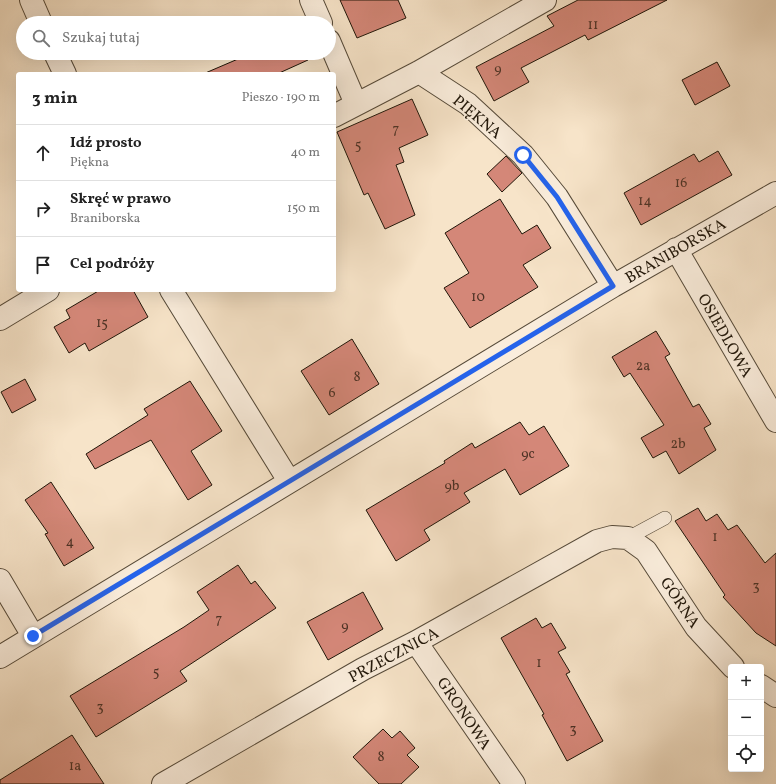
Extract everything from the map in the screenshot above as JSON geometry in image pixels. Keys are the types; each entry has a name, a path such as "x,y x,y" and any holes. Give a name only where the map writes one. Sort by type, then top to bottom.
{"street":[{"path":"31,0 39,16"},
{"path":"311,0 318,16"},
{"path":"336,115 419,72 545,0"},
{"path":"336,57 356,104"},
{"path":"58,60 63,72"},
{"name":"PIĘKNA","path":"419,72 468,104 523,155 557,197 613,286"},
{"name":"BRANIBORSKA","path":"0,658 33,636 613,286 776,193"},
{"name":"OSIEDLOWA","path":"676,249 776,421"},
{"path":"0,319 45,292"},
{"path":"172,292 289,481"},
{"name":"PRZECZNICA","path":"163,784 362,669 416,642 598,541 612,537 628,538"},
{"name":"GÓRNA","path":"628,538 646,551 696,626 730,664"},
{"path":"0,580 33,636"},
{"name":"GRONOWA","path":"416,642 514,784"},
{"path":"764,688 776,696"}],"lane":[{"path":"628,538 665,518"}],"building":[{"path":"340,0 398,0 406,18 357,38"},
{"path":"578,0 667,0 588,40 585,35 521,68 529,82 494,101 476,67 554,26 547,16"},
{"path":"236,60 308,60 281,72 208,72"},
{"path":"717,62 730,86 695,105 682,80"},
{"path":"412,99 428,135 399,148 404,162 396,165 415,215 385,229 368,193 364,195 337,132"},
{"path":"718,151 732,175 641,225 624,193 694,154 699,162"},
{"path":"506,156 522,173 502,192 487,174"},
{"path":"500,199 522,234 537,225 551,248 523,265 538,287 470,328 444,288 469,273 445,233"},
{"path":"97,292 134,292 148,317 89,351 85,343 69,353 54,327 70,318 66,310"},
{"path":"656,331 670,354 665,357 693,407 699,404 711,424 704,428 716,450 679,474 666,451 653,458 641,438 664,425 630,373 624,377 612,357"},
{"path":"352,339 379,384 329,415 301,371"},
{"path":"25,379 36,400 12,413 1,392"},
{"path":"190,381 222,431 191,451 212,485 188,500 151,440 95,469 86,454 148,415 144,409"},
{"path":"520,422 529,435 544,426 569,466 520,495 505,469 464,493 470,502 424,530 430,540 396,561 366,510 445,463 444,461 472,443 475,448"},
{"path":"51,482 94,548 64,566 45,534 48,533 25,500"},
{"path":"698,508 706,521 717,514 728,530 737,525 765,563 776,553 776,646 756,633 723,597 725,595 675,521"},
{"path":"238,565 251,584 255,581 276,608 180,671 187,681 96,737 70,696 184,627 209,610 197,592"},
{"path":"363,592 383,629 328,660 307,622"},
{"path":"536,618 542,628 551,623 566,648 558,652 570,672 566,674 603,741 567,761 542,715 544,714 501,638"},
{"path":"383,729 392,738 400,731 415,748 407,755 419,767 401,784 379,784 353,757"},
{"path":"72,735 104,784 0,784 0,780"}],"route":[{"path":"33,636 613,286 557,197 523,155"}]}
